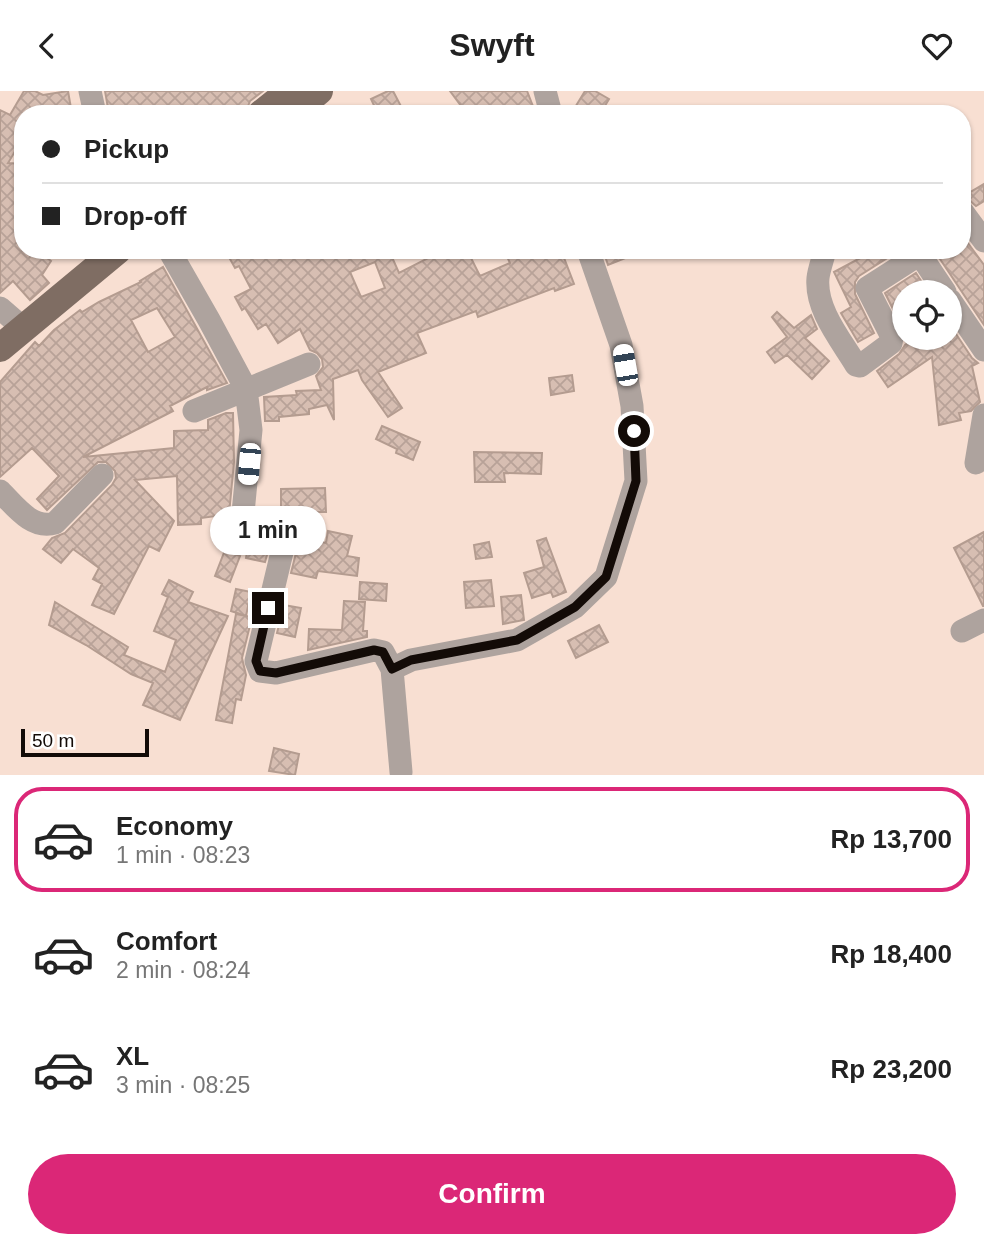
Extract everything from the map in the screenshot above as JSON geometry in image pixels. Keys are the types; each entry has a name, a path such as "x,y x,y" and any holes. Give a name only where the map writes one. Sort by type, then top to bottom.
{"main road":[{"path":"272,105 290,91"},
{"path":"302,105 319,91"},
{"path":"0,348 8,319 79,259"},
{"path":"8,319 104,259"}],"street":[{"path":"971,223 984,241"},
{"path":"174,259 246,389 251,431 243,513 246,523 284,521 288,527 256,661 260,671 276,673 374,650 387,661 401,772"},
{"path":"387,661 411,660 517,640 575,607 606,577 636,481 633,418 621,345 591,259"},
{"path":"823,259 818,280 826,315 856,365 860,366 891,343 892,337 867,288 908,259"},
{"path":"923,259 937,280"},
{"path":"962,318 984,350"},
{"path":"194,411 309,364"},
{"path":"976,463 984,415"},
{"path":"0,491 33,521 46,526 55,523 102,475"},
{"path":"962,631 984,620"}],"building":[{"path":"24,91 35,91 43,95 68,91 70,105 16,105"},
{"path":"105,91 263,91 248,105 107,105"},
{"path":"393,91 400,105 374,105 371,99"},
{"path":"450,91 527,91 532,105 460,105"},
{"path":"585,91 595,91 609,99 605,105 576,105"},
{"path":"14,108 14,153 8,163 14,163 14,259 51,261 42,275 49,283 30,300 13,281 0,293 0,110 10,115"},
{"path":"984,184 984,201 976,206 971,202 971,192"},
{"path":"971,247 984,265 984,325 962,292 962,280 954,280 940,259 971,259"},
{"path":"230,259 393,259 399,273 426,259 472,259 480,276 510,263 508,259 564,259 574,284 555,291 554,288 478,317 476,311 417,333 426,353 378,372 402,408 388,417 358,370 333,379 334,420 327,405 309,409 309,414 279,417 279,421 265,421 264,397 321,390 316,376 323,367 322,359 310,350 300,329 278,343 266,324 258,329 235,297 251,289 239,266 235,268","holes":["375,262 385,288 361,297 350,272"]},
{"path":"606,259 623,259 608,265"},
{"path":"858,259 886,259 859,276 855,282 855,294 874,333 858,342 841,313 851,307 834,272"},
{"path":"163,267 227,383 207,390 207,387 170,406 173,411 83,457 174,448 174,431 208,430 208,420 233,413 234,462 229,514 201,518 201,524 178,525 177,476 135,480 174,521 159,551 149,546 114,614 92,605 102,584 93,579 99,568 73,549 61,563 43,549 52,538 65,533 112,485 116,478 115,471 106,462 98,462 47,510 37,499 59,476 32,448 0,477 0,382 35,342 39,346 54,330 80,310 82,312","holes":["157,308 175,337 148,352 131,320"]},
{"path":"916,273 921,280 905,280"},
{"path":"892,288 892,307 885,293"},
{"path":"777,312 794,328 811,315 817,329 805,338 829,361 812,379 787,355 775,363 767,352 787,337 772,317"},
{"path":"962,343 978,363 972,366 980,402 971,411 959,413 961,420 939,425 932,357 888,387 877,371 902,350 962,350"},
{"path":"572,375 574,391 551,395 549,378"},
{"path":"382,426 420,442 413,460 396,453 397,449 376,439"},
{"path":"474,452 542,453 541,474 504,473 505,482 475,482"},
{"path":"325,488 326,512 293,511 281,507 281,489"},
{"path":"328,531 352,536 347,556 359,558 357,576 318,571 316,578 291,573 300,537 326,543"},
{"path":"984,532 984,606 983,606 954,548"},
{"path":"546,538 566,592 553,597 551,592 532,598 524,573 544,567 537,541"},
{"path":"249,540 270,544 265,562 246,558"},
{"path":"489,542 492,557 476,559 474,545"},
{"path":"225,550 240,556 230,582 215,576"},
{"path":"169,580 193,592 188,602 228,616 180,720 143,705 153,683 131,674 49,625 55,602 128,647 124,655 165,672 176,640 154,631 168,597 162,594"},
{"path":"491,580 494,606 466,608 464,582"},
{"path":"360,582 387,584 386,601 359,599"},
{"path":"236,589 251,592 246,616 231,611"},
{"path":"521,595 524,620 503,624 501,597"},
{"path":"344,601 365,602 363,631 367,631 367,637 308,650 309,629 342,630"},
{"path":"284,605 301,608 295,637 277,633"},
{"path":"236,614 252,617 242,658 246,675 241,700 236,699 232,723 216,720"},
{"path":"599,625 608,642 576,658 568,641"},
{"path":"274,748 299,754 295,775 269,771"}],"route":[{"path":"268,608 256,661 260,671 276,673 374,650 383,652 392,669 411,660 517,640 575,607 606,577 636,481 634,431"}]}
